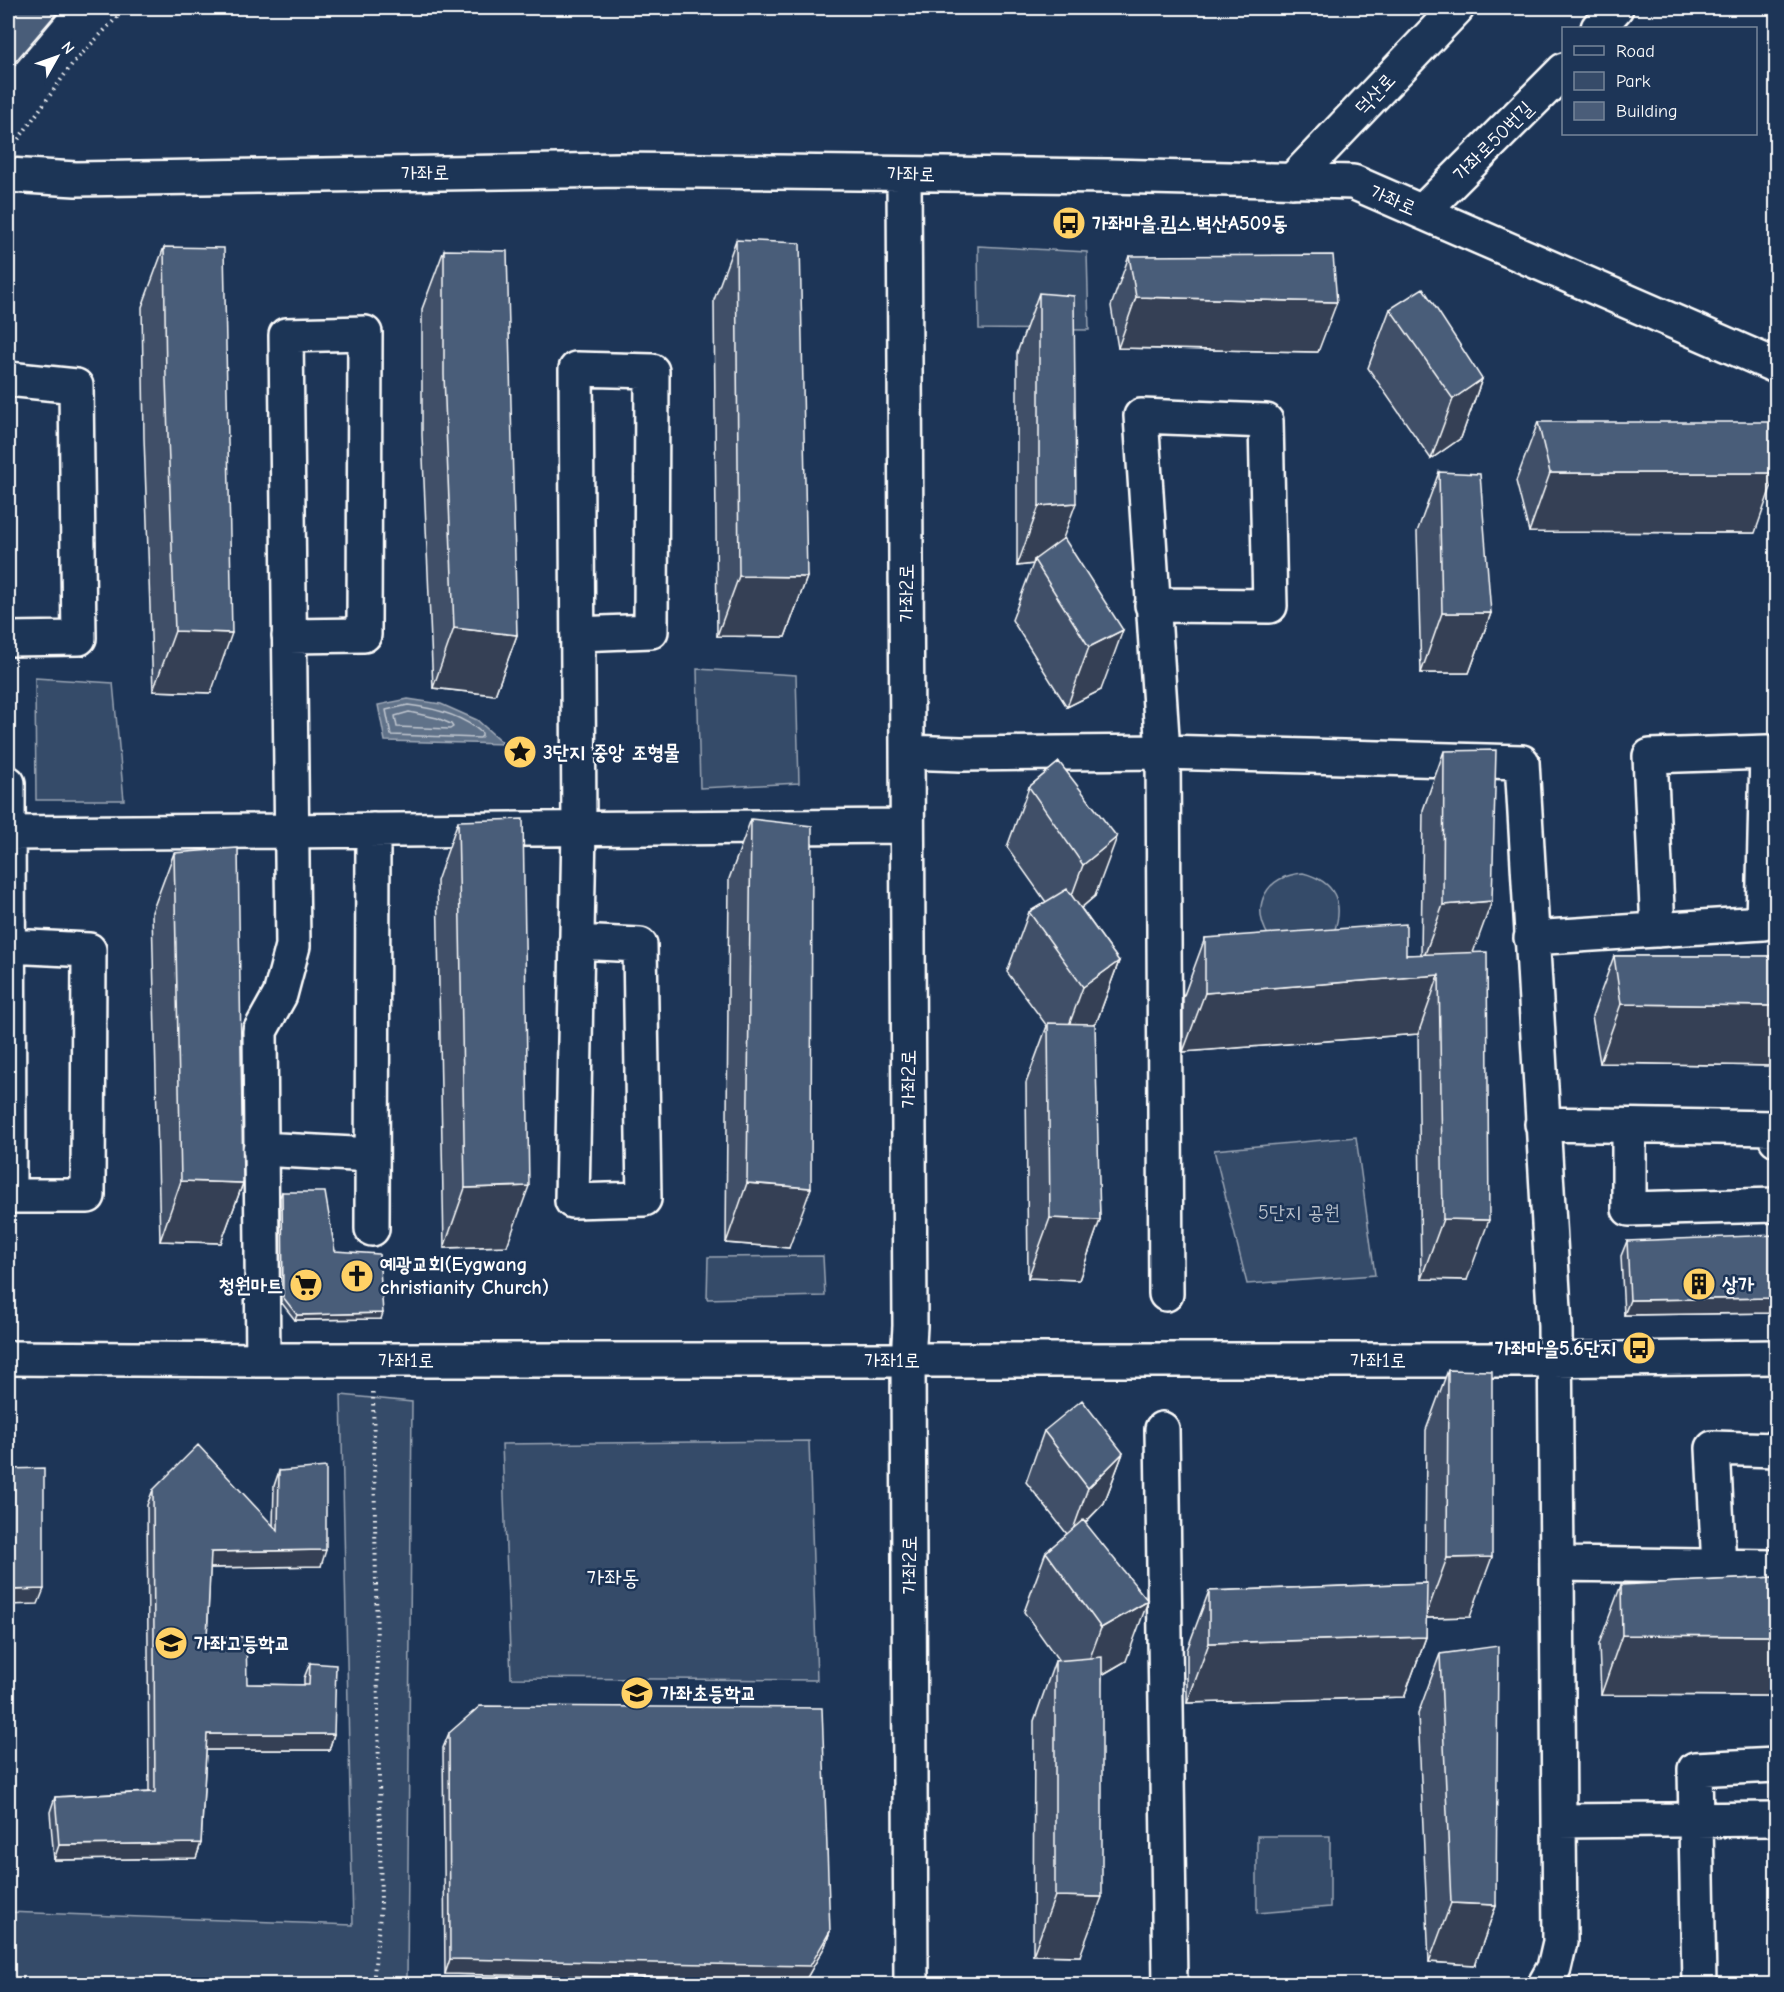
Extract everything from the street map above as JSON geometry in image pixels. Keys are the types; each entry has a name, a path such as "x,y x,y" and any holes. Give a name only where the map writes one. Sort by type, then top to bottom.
{"street":[{"name":"덕산로","path":"1292,181 1457,8"},
{"path":"1599,27 1616,8"},
{"name":"가좌로50번길","path":"1422,212 1562,71"},
{"name":"가좌로","path":"11,160 76,179 620,170 1353,182 1776,366"},
{"name":"가좌2로","path":"904,174 910,1326 908,1360 910,1984"},
{"path":"262,1360 260,1031 280,995 292,946 286,335 365,333 364,635 289,636"},
{"path":"576,942 640,945 644,1199 572,1201 576,942 579,828 576,369 652,371 651,631 578,634"},
{"path":"8,380 76,386 79,638 8,639"},
{"path":"1152,605 1270,606 1266,421 1141,416 1152,605 1163,752 1166,1294"},
{"path":"907,752 961,754 1163,752 1521,762 1555,1326 1560,1942 1554,1968 1545,1984"},
{"path":"1532,938 1658,930 1763,922 1767,752 1650,756 1658,930"},
{"path":"8,783 9,1196 88,1196 89,950 9,946"},
{"path":"9,833 906,826"},
{"path":"372,1229 373,830"},
{"path":"1542,1124 1775,1128 1776,1140"},
{"path":"1629,1126 1629,1209 1776,1205"},
{"path":"260,1149 372,1155"},
{"name":"가좌1로","path":"8,1358 1554,1360 1776,1357"},
{"path":"1162,1429 1170,1984"},
{"path":"1719,1567 1713,1448 1776,1450"},
{"path":"1557,1564 1776,1567"},
{"path":"1699,1984 1695,1769 1776,1765"},
{"path":"1559,1821 1776,1819"}],"path":[{"path":"11,160 73,63 126,8"},
{"path":"373,1390 381,1905 373,1984"}],"green space":[{"path":"978,246 1087,252 1089,330 979,329"},
{"path":"697,669 796,675 799,783 700,788"},
{"path":"35,678 113,683 124,800 36,800"},
{"path":"1303,873 1322,881 1334,894 1338,911 1334,932 1269,937 1261,914 1265,894 1279,880"},
{"name":"5단지 공원","path":"1356,1137 1375,1275 1247,1284 1214,1150"},
{"path":"823,1256 825,1296 707,1299 708,1257"},
{"path":"341,1395 412,1402 407,1979 602,1984 8,1984 8,1912 353,1925"},
{"path":"809,1441 817,1680 511,1678 502,1444"},
{"path":"1257,1836 1330,1836 1330,1907 1257,1913"}],"water":[{"path":"408,699 441,704 477,720 504,744 385,741 378,705"}],"building":[{"path":"8,8 61,8 8,70"},
{"path":"736,240 800,243 807,577 739,576"},
{"path":"164,247 224,248 232,633 175,631"},
{"path":"444,250 507,251 517,635 454,628 444,375"},
{"path":"1333,255 1337,302 1136,297 1129,256"},
{"path":"1423,288 1482,379 1453,399 1390,309"},
{"path":"1039,293 1074,296 1076,503 1039,506"},
{"path":"1538,422 1774,422 1776,473 1550,473"},
{"path":"1439,472 1480,474 1491,613 1442,613"},
{"path":"1064,538 1123,630 1089,647 1034,560"},
{"path":"1496,750 1492,901 1443,905 1444,751"},
{"path":"1059,762 1117,837 1083,865 1029,787"},
{"path":"523,819 529,1186 465,1188 458,821"},
{"path":"751,819 812,826 811,1188 747,1183"},
{"path":"238,848 243,1183 181,1181 174,853"},
{"path":"1067,889 1119,961 1083,987 1029,912"},
{"path":"1406,924 1406,955 1487,952 1489,1220 1443,1219 1439,975 1205,993 1205,938"},
{"path":"1614,956 1776,956 1776,1006 1621,1004"},
{"path":"1048,1023 1095,1024 1100,1220 1050,1218"},
{"path":"282,1192 325,1192 335,1251 379,1254 383,1313 297,1315 283,1297"},
{"name":"상가","path":"1776,1235 1776,1298 1630,1300 1627,1241"},
{"path":"1448,1370 1492,1371 1492,1557 1447,1558"},
{"path":"1082,1400 1123,1453 1088,1488 1044,1431"},
{"path":"198,1445 278,1531 279,1471 326,1467 326,1550 211,1552 207,1637 246,1637 247,1684 309,1685 310,1663 336,1665 334,1734 207,1734 201,1843 59,1845 55,1797 155,1792 153,1490"},
{"path":"44,1468 44,1589 8,1590 8,1469"},
{"path":"1083,1520 1148,1601 1101,1628 1046,1552"},
{"path":"1776,1577 1776,1636 1622,1635 1621,1585"},
{"path":"1427,1583 1426,1637 1209,1643 1209,1591"},
{"path":"1498,1646 1496,1905 1451,1903 1440,1654"},
{"path":"1102,1657 1102,1897 1055,1896 1055,1661"},
{"path":"480,1706 822,1708 830,1931 810,1966 450,1959 449,1733"}],"place":[{"name":"가좌마을.킴스.벽산A509동","path":"1069,223"},
{"name":"3단지 중앙 조형물","path":"520,752"},
{"name":"예광교회(Eygwang christianity Church)","path":"357,1276"},
{"name":"상가","path":"1699,1284"},
{"name":"청원마트","path":"306,1285"},
{"name":"가좌마을5.6단지","path":"1639,1348"},
{"name":"가좌고등학교","path":"171,1643"},
{"name":"가좌초등학교","path":"637,1693"}],"district":[{"name":"가좌동","path":"613,1578"}]}
